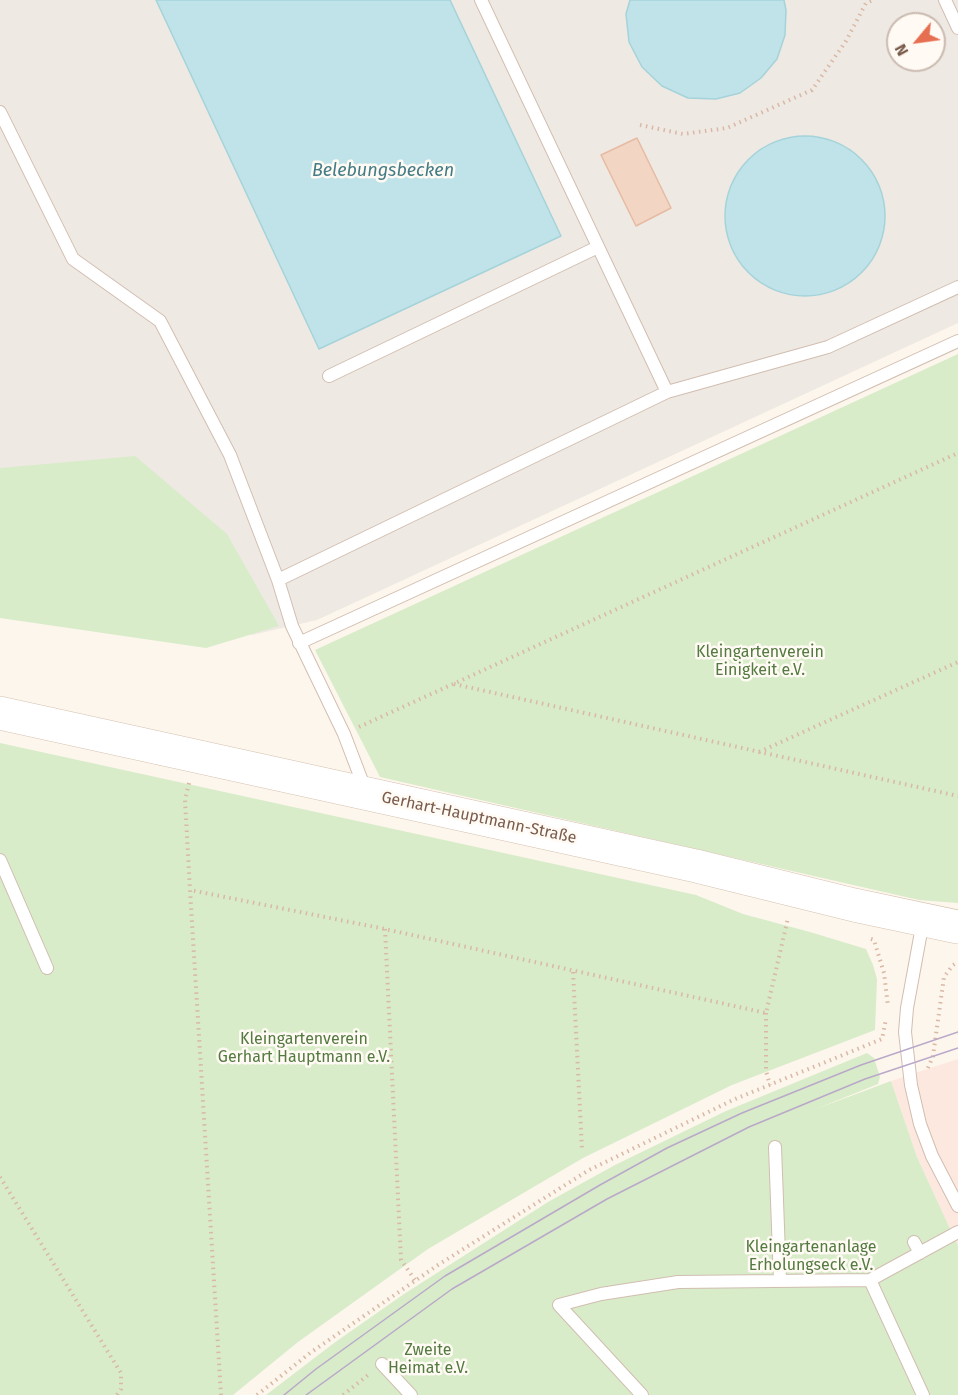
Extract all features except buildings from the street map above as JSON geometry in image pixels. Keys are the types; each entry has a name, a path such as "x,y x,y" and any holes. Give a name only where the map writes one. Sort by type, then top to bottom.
{"street":[{"name":"Gerhart-Hauptmann-Straße","path":"0,713 696,866 923,921 958,927"}],"lane":[{"path":"481,0 667,392"},
{"path":"945,0 958,27"},
{"path":"0,112 73,259 160,321 230,455 278,580 299,643 344,734 366,793"},
{"path":"328,376 598,247"},
{"path":"278,580 667,392 828,346 958,287"},
{"path":"299,643 958,341"},
{"path":"0,860 47,968"},
{"path":"923,921 905,1032 911,1084 932,1156 958,1206"},
{"path":"775,1147 780,1281"},
{"path":"642,1395 559,1305 601,1294 678,1282 870,1280 917,1247 958,1232"},
{"path":"870,1280 923,1395"},
{"path":"382,1364 411,1395"}],"path":[{"path":"640,124 683,134 727,128 812,90 846,41 866,3 873,0"},
{"path":"344,734 958,453"},
{"path":"758,753 958,662"},
{"path":"453,684 958,796"},
{"path":"190,776 185,800 221,1395"},
{"path":"190,890 385,929 765,1013"},
{"path":"385,929 401,1260 415,1280"},
{"path":"770,1085 766,1071 765,1013 784,935"},
{"path":"257,1395 310,1353 415,1280 589,1170 658,1135 770,1085 882,1039 888,994 874,940"},
{"path":"929,1078 928,1067 933,1056 944,977 958,962"},
{"path":"573,972 582,1149"},
{"path":"0,1177 121,1373 121,1389 117,1395"},
{"path":"343,1395 382,1364"}],"shaded area":[{"path":"0,0 958,0 958,323 317,620 252,635 0,584"},
{"path":"958,1059 958,1246 917,1157 891,1081"}],"green space":[{"name":"Kleingartenverein Einigkeit e.V.","path":"958,354 958,903 919,900 380,777 315,650"},
{"path":"135,456 227,534 279,626 206,648 0,618 0,468"},
{"name":"Kleingartenverein Gerhart Hauptmann e.V.","path":"0,743 696,895 743,914 866,949 877,979 875,1030 732,1085 583,1158 428,1249 298,1342 233,1395 0,1395"},
{"name":"Kleingartenanlage Erholungseck e.V.","path":"867,1053 874,1058 880,1077 878,1084 816,1109 891,1081 917,1157 958,1246 958,1395 266,1395 334,1343 404,1294 548,1202 615,1165 726,1111"}],"water":[{"name":"Belebungsbecken","path":"156,0 450,0 561,236 319,349"},
{"path":"630,0 784,0 785,35 777,59 761,78 740,93 716,99 688,98 662,86 642,67 629,42 626,14"},
{"path":"805,136 835,142 861,160 879,186 885,216 879,246 861,272 835,290 805,296 775,290 749,272 731,246 725,216 731,186 749,160 775,142"}],"tram line":[{"path":"284,1395 316,1369 445,1276 667,1148 742,1113 861,1065 958,1032"},
{"path":"306,1395 452,1289 607,1199 749,1127 865,1079 958,1048"}],"park label":[{"name":"Zweite Heimat e.V.","path":"428,1360"}]}
